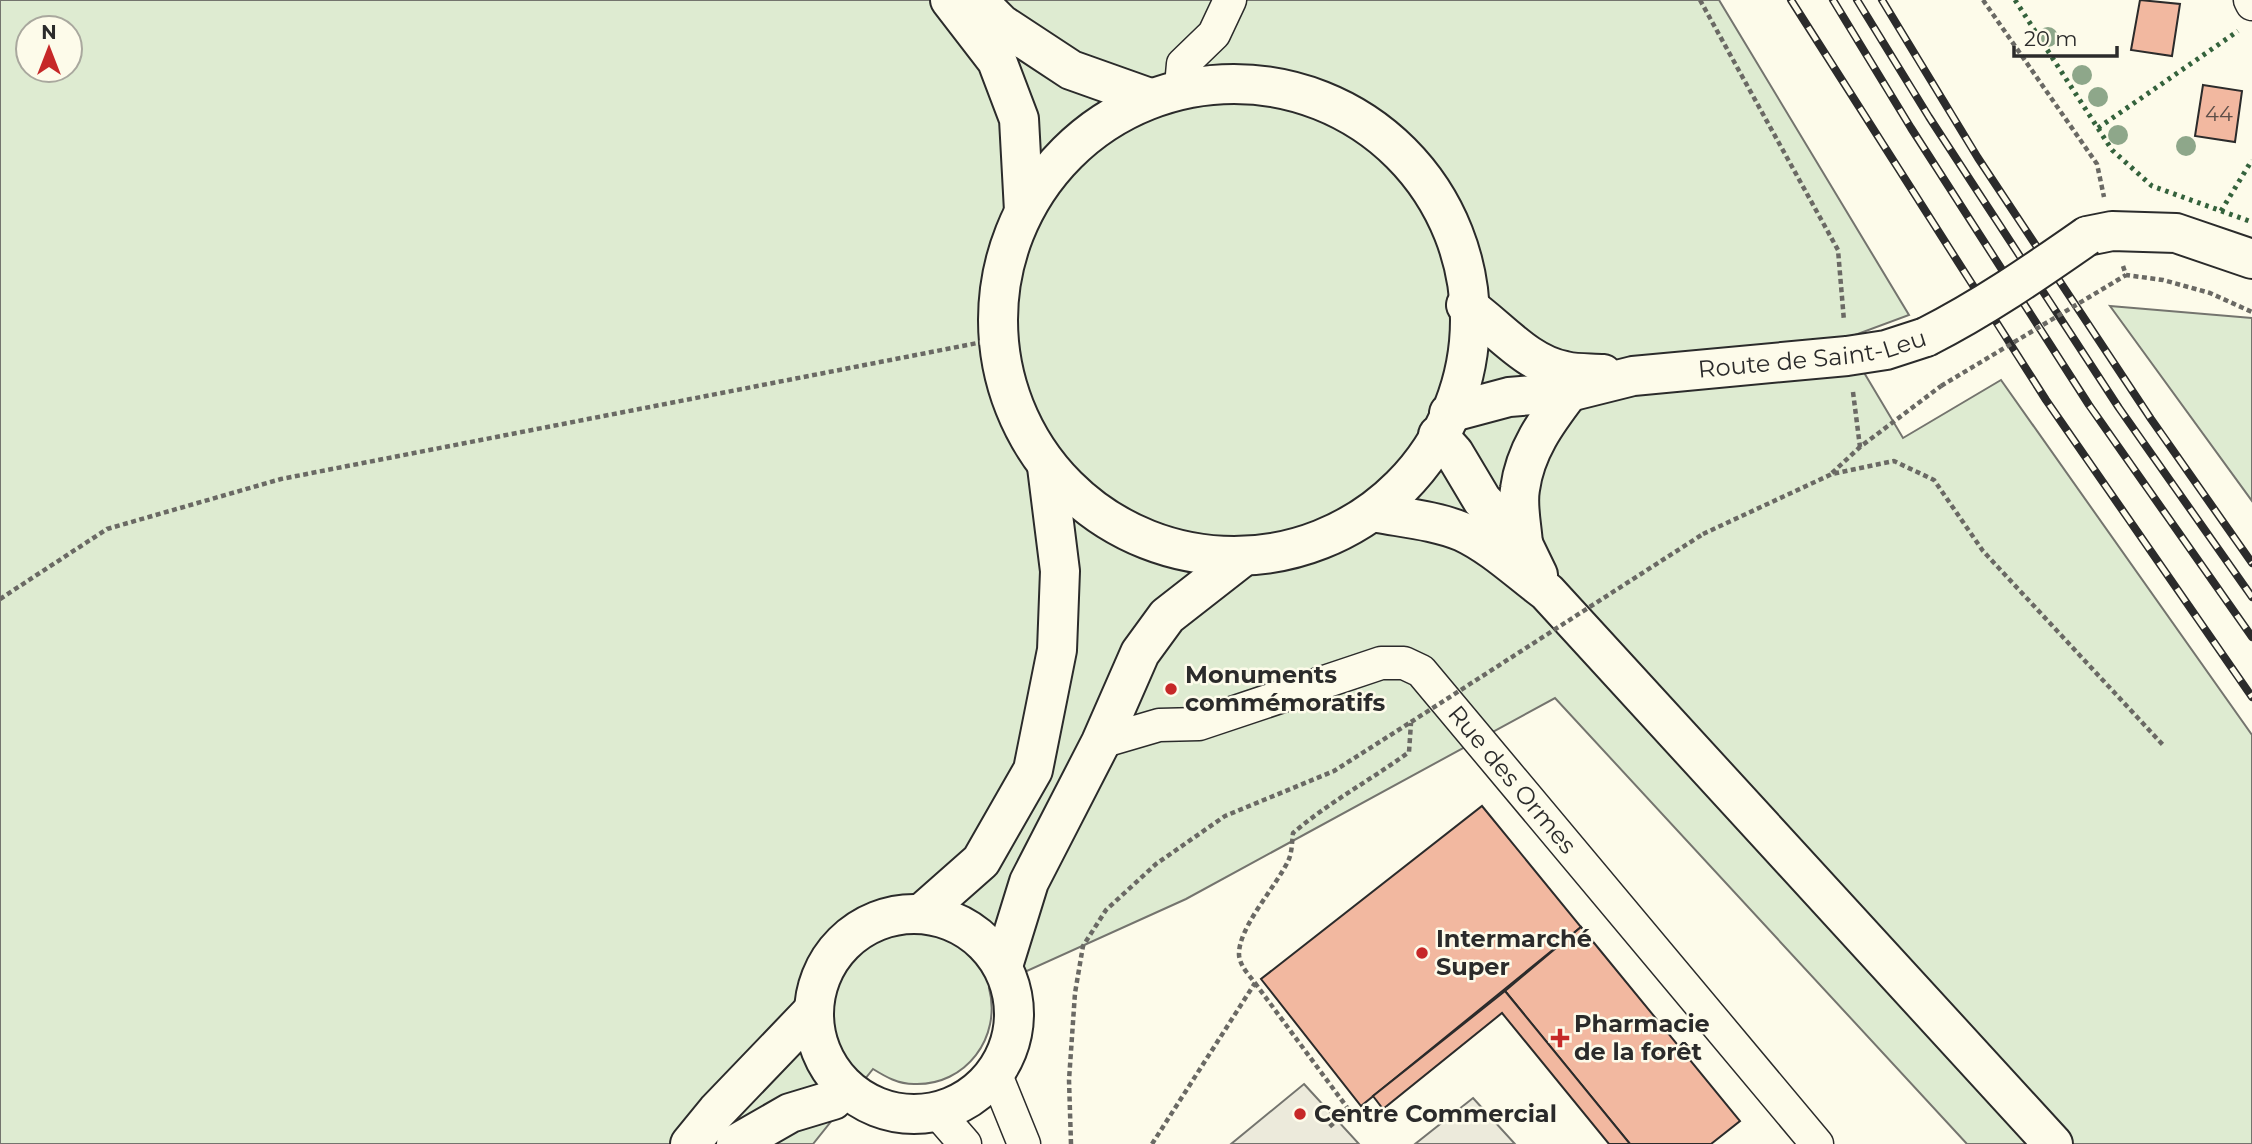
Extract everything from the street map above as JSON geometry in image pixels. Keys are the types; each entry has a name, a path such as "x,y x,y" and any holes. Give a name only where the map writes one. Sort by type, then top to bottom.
{"main road":[{"path":"950,0 996,61 1020,119 1024,211"},
{"path":"977,0 1002,24 1071,70 1164,92"},
{"path":"1250,81 1316,96 1376,129 1423,178 1454,239 1466,306 1465,360 1444,424 1424,468 1378,513 1313,547 1240,559 1165,545 1097,516 1047,467 1012,404 998,339 1002,273 1024,211 1057,165 1098,126 1164,92 1250,81"},
{"path":"2099,234 2176,233 2252,259"},
{"name":"Route de Saint-Leu","path":"1444,424 1509,397 1569,392 1633,376 1886,351 1926,337 1963,319 2099,234"},
{"name":"Route de Saint-Leu","path":"1466,306 1533,359 1564,371 1633,376"},
{"path":"1523,544 1519,491 1529,453 1547,420 1569,392"},
{"path":"1444,424 1454,453 1482,500 1523,544 1547,592"},
{"path":"921,914 981,861 1032,771 1057,650 1060,571 1047,467"},
{"path":"1378,513 1421,520 1462,532 1547,592 2053,1144"},
{"path":"1003,966 1030,882 1101,742 1140,653 1167,616 1240,559"},
{"path":"690,1144 717,1111 811,1013 830,957 855,933 886,918 921,914 954,922 982,939 1003,966 1013,993 1015,1022 1010,1050 996,1075 971,1099 939,1114 870,1107 841,1087 821,1058 811,1013"},
{"path":"736,1144 790,1112 833,1100 841,1087"}],"street":[{"path":"1164,92 1183,64 1214,34 1230,0"},
{"name":"Rue des Ormes","path":"1101,742 1159,725 1199,724 1381,663 1404,663 1421,671 1817,1144"},
{"path":"996,1075 1024,1144"},
{"path":"939,1114 965,1144"}],"path":[{"path":"1700,0 1838,250 1847,356 1860,447"},
{"path":"1983,0 2097,164 2099,234 2126,275"},
{"path":"1832,474 1860,447 1941,386 2126,275 2163,279 2210,293 2252,313"},
{"path":"0,599 107,529 281,479 998,339"},
{"path":"1071,1144 1069,1080 1075,993 1083,946 1106,910 1156,864 1225,816 1334,771 1703,534 1832,474 1895,461 1934,480 1983,551 2163,745"},
{"path":"1328,1128 1349,1110 1243,967 1239,954 1252,919 1290,858 1293,833 1313,816 1379,775 1409,752 1411,722"},
{"path":"1152,1144 1255,983"}],"green space":[{"path":"0,0 1719,0 1909,315 1844,339 1903,438 2001,380 2252,735 2252,1144 1967,1144 1555,698 1186,899 989,988 992,1006 985,1040 976,1055 964,1067 949,1077 914,1084 897,1081 873,1069 813,1144 0,1144"},
{"path":"2110,306 2252,318 2252,501"}],"shaded area":[{"name":"Centre Commercial","path":"1304,1084 1359,1144 1231,1144"},
{"name":"Centre Commercial","path":"1473,1098 1515,1144 1415,1144"}],"building":[{"path":"2140,0 2180,4 2172,56 2131,50"},
{"path":"2203,85 2242,91 2235,142 2195,136"},
{"name":"Intermarché Super","path":"1482,806 1581,927 1361,1106 1261,979"},
{"path":"1581,927 1740,1121 1711,1144 1630,1144 1505,991"},
{"path":"1505,991 1630,1144 1609,1144 1502,1013 1383,1109 1373,1096"}],"railway":[{"path":"1791,0 2046,400 2252,697"},
{"path":"1833,0 1911,128 2089,405 2252,637"},
{"path":"1857,0 1929,117 2119,408 2252,597"},
{"path":"1882,0 1978,158 2151,419 2252,563"}],"hedge":[{"path":"2015,0 2112,150 2152,186 2252,222"},
{"path":"2098,128 2238,31"},
{"path":"2221,211 2252,160"}],"place":[{"name":"Monuments commémoratifs","path":"1171,689"},
{"name":"Intermarché Super","path":"1422,953"},
{"name":"Pharmacie de la forêt","path":"1560,1038"},
{"name":"Centre Commercial","path":"1300,1114"}]}
